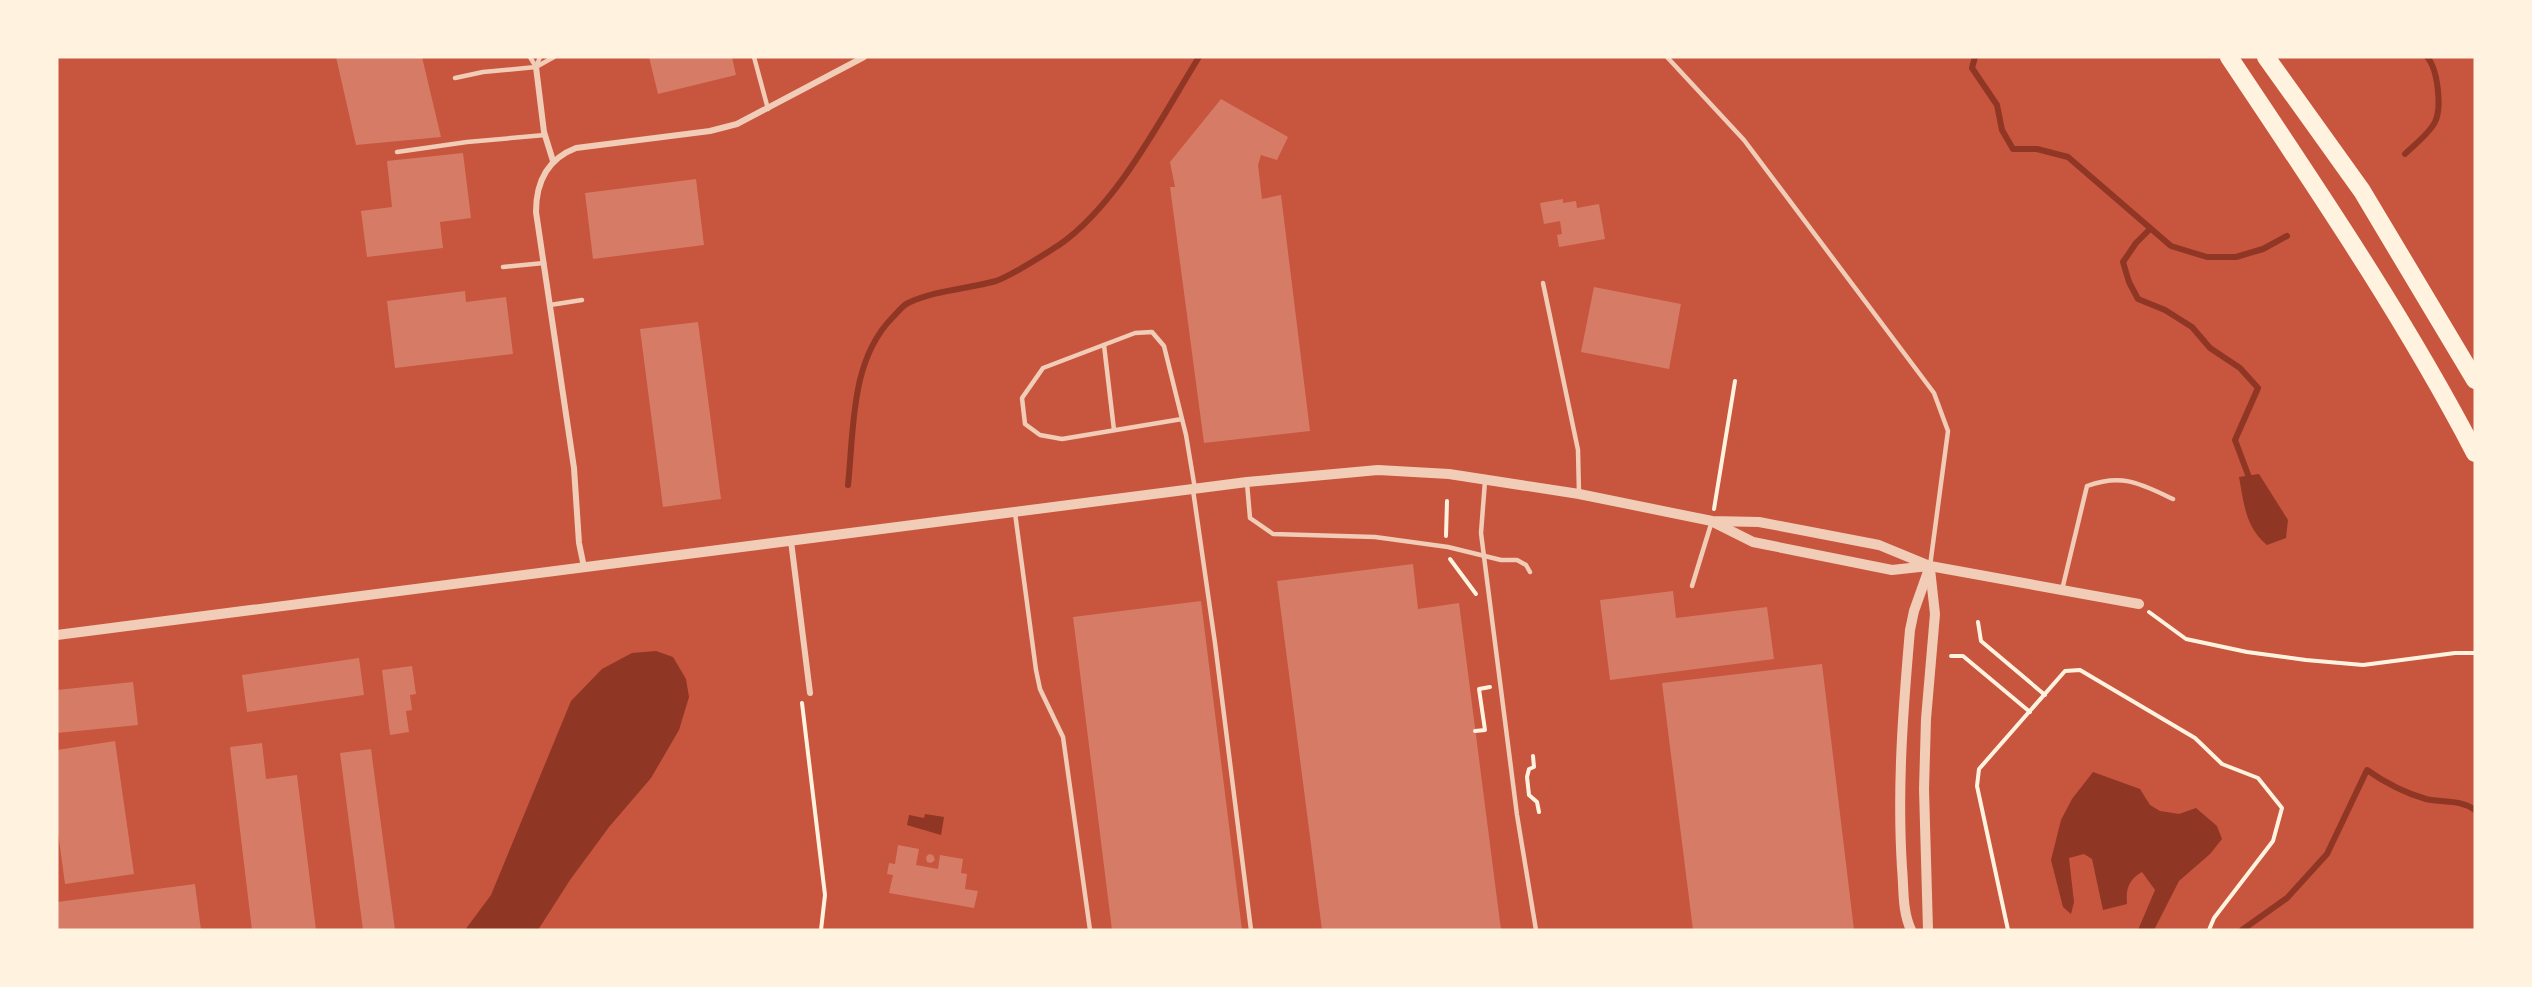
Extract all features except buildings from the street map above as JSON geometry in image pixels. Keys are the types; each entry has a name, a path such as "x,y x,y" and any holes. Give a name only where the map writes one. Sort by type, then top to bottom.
{"highway":[{"path":"2229,57 2354,243 2451,407 2475,453"},
{"path":"2266,57 2362,191 2475,380"}],"street":[{"path":"584,567 579,543 574,468 536,198 544,173 562,153 576,148 710,131 737,124 864,57"},
{"path":"536,67 545,135 553,161"},
{"path":"57,635 1247,482 1378,470 1416,470 1485,479 1579,494 1712,521 1759,522 1880,545 1930,566 2139,604"},
{"path":"1712,521 1753,542 1892,570 1930,566"},
{"path":"791,541 810,693"},
{"path":"1911,930 1905,918 1899,750 1910,630 1914,611 1930,566"},
{"path":"1928,930 1924,789 1926,719 1935,614 1930,566"}],"lane":[{"path":"530,57 536,67"},
{"path":"536,67 540,57"},
{"path":"455,78 483,72 536,67 554,57"},
{"path":"754,57 768,109"},
{"path":"1667,57 1744,140 1934,393 1948,431 1930,566"},
{"path":"397,152 467,142 545,135"},
{"path":"502,267 544,262"},
{"path":"1543,283 1578,450 1579,494"},
{"path":"550,305 582,300"},
{"path":"1182,419 1062,439 1040,435 1025,424 1022,398 1043,368 1136,333 1152,332 1164,346 1182,419 1194,489 1251,930"},
{"path":"1104,345 1114,430"},
{"path":"1485,479 1481,533 1517,815 1536,930"},
{"path":"2062,590 2087,486 2105,479 2139,482 2173,499"},
{"path":"1247,482 1250,518 1273,534 1375,537 1484,555 1501,560 1517,560 1526,565 1530,572"},
{"path":"1015,513 1036,670 1040,688 1063,737 1090,930"},
{"path":"1692,586 1712,521"}],"path":[{"path":"1712,521 1735,381"},
{"path":"1446,536 1448,501"},
{"path":"1450,558 1478,597"},
{"path":"2139,604 2186,639 2247,652 2363,665 2455,653 2475,653"},
{"path":"1978,622 1981,641 2045,695"},
{"path":"1951,656 1963,656 2030,712"},
{"path":"2008,930 1977,786 1979,769 2065,671 2080,670 2195,738 2222,764 2258,778 2282,808 2273,841 2214,918 2209,930"},
{"path":"1475,731 1485,730 1479,688 1493,686"},
{"path":"810,693 802,701 825,895 821,930"},
{"path":"1533,756 1534,767 1529,769 1527,777 1529,795 1538,802 1539,812"}],"shaded area":[{"path":"2259,474 2288,520 2286,538 2267,545 2250,522 2239,477"},
{"path":"656,651 673,657 686,679 689,697 679,730 651,778 609,827 570,880 538,930 465,930 491,895 571,701 602,669 632,653"},
{"path":"2093,772 2140,789 2150,805 2160,811 2179,814 2196,808 2217,826 2222,839 2210,854 2179,881 2154,930 2138,930 2155,890 2142,872 2129,885 2127,904 2103,910 2092,859 2084,854 2069,858 2074,902 2071,914 2063,907 2051,860 2061,820 2072,799"},
{"path":"925,814 944,817 941,835 907,825 909,815 924,818"}],"waterway":[{"path":"848,485 856,397 868,354 878,335 906,304 941,292 996,281 1059,245 1080,228 1119,184 1154,132 1199,57"},
{"path":"1975,57 1972,68 1997,105 2002,130 2013,149 2037,149 2068,157 2171,246 2207,257 2236,257 2263,249 2287,236"},
{"path":"2405,154 2429,131 2437,116 2436,79 2427,57"},
{"path":"2150,229 2136,243 2123,262 2129,282 2138,299 2165,310 2192,327 2210,348 2240,368 2258,388 2235,440 2250,480"},
{"path":"2242,930 2287,898 2327,854 2367,770 2395,787 2418,797 2457,803 2475,810"}]}
